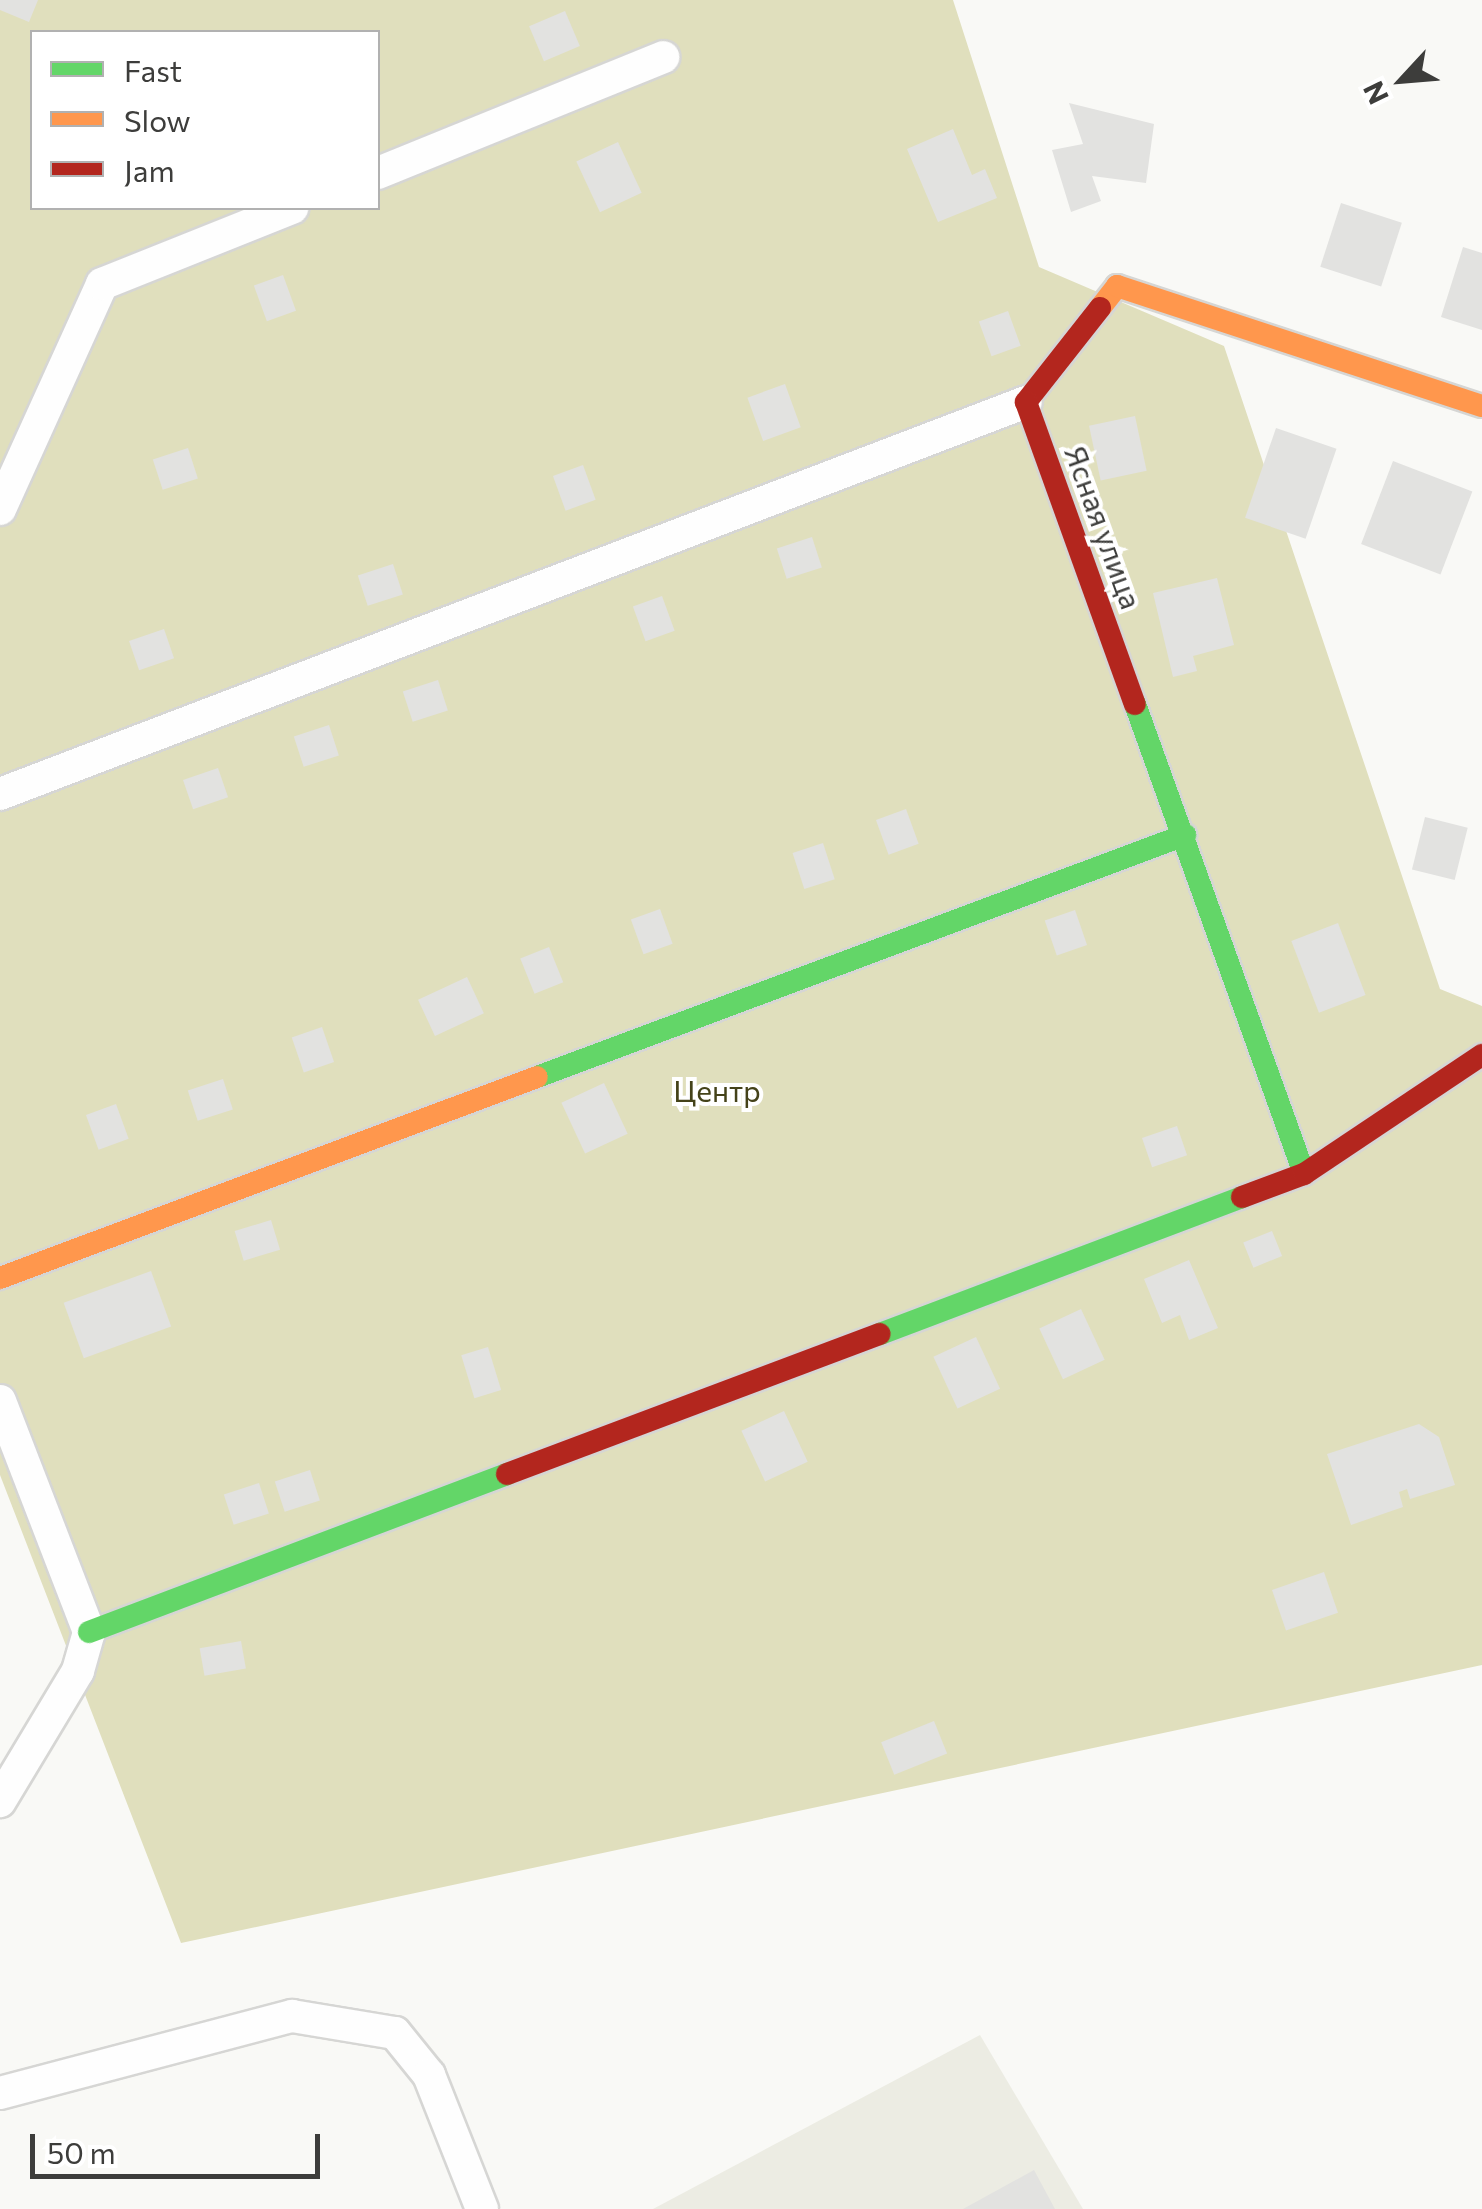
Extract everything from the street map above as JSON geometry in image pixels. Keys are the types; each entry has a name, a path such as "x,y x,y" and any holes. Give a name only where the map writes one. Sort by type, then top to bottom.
{"street":[{"path":"380,172 663,58"},
{"path":"0,509 102,284 287,210"},
{"path":"0,794 1026,402 1117,286 1482,406"},
{"name":"Ясная улица","path":"1026,402 1304,1174"},
{"path":"0,1278 1185,836"},
{"path":"88,1632 1304,1174 1482,1055"},
{"path":"0,1401 88,1632 78,1671 0,1801"},
{"path":"0,2092 292,2016 395,2034 429,2075 482,2209"}],"shaded area":[{"path":"980,2035 1083,2209 653,2209"}],"green space":[{"name":"Центр","path":"0,0 953,0 1039,267 1224,346 1440,989 1482,1006 1482,1665 181,1943 0,1475"}],"building":[{"path":"0,0 38,0 29,22 0,10"},
{"path":"565,11 580,46 544,61 529,26"},
{"path":"1069,103 1154,124 1146,183 1092,176 1101,201 1071,212 1052,150 1083,144"},
{"path":"953,129 972,175 985,169 997,198 938,222 907,149"},
{"path":"618,142 642,193 600,212 576,161"},
{"path":"1341,203 1402,223 1381,286 1320,267"},
{"path":"1463,247 1482,253 1482,330 1441,317"},
{"path":"283,275 296,311 267,321 254,286"},
{"path":"1008,311 1021,346 992,356 979,322"},
{"path":"785,384 801,427 763,441 747,398"},
{"path":"1135,416 1147,471 1101,481 1089,426"},
{"path":"1276,428 1337,449 1306,539 1245,518"},
{"path":"188,448 198,478 163,490 153,459"},
{"path":"1393,461 1472,491 1440,575 1361,544"},
{"path":"583,465 596,500 566,511 553,476"},
{"path":"812,537 822,567 787,579 777,548"},
{"path":"393,564 403,594 368,606 358,575"},
{"path":"1217,578 1234,645 1193,656 1197,671 1173,677 1153,593"},
{"path":"662,596 675,631 646,641 633,607"},
{"path":"164,629 174,658 139,670 129,641"},
{"path":"438,680 448,710 413,722 403,691"},
{"path":"329,725 339,755 304,767 294,736"},
{"path":"218,768 228,797 193,809 183,780"},
{"path":"906,809 919,844 889,855 876,820"},
{"path":"1425,817 1468,828 1455,880 1412,869"},
{"path":"823,843 835,879 804,889 793,853"},
{"path":"660,909 673,944 644,954 631,920"},
{"path":"1075,910 1087,945 1057,955 1045,920"},
{"path":"1338,923 1366,995 1319,1013 1291,941"},
{"path":"549,947 563,982 534,994 520,959"},
{"path":"467,977 484,1013 435,1036 418,1000"},
{"path":"322,1027 334,1062 304,1072 292,1037"},
{"path":"223,1079 233,1109 198,1121 188,1090"},
{"path":"604,1083 628,1134 585,1154 561,1103"},
{"path":"116,1104 129,1139 99,1150 86,1115"},
{"path":"1177,1126 1187,1155 1152,1167 1142,1138"},
{"path":"271,1220 280,1250 244,1261 235,1231"},
{"path":"1272,1231 1282,1256 1253,1268 1243,1243"},
{"path":"1189,1260 1218,1328 1189,1340 1180,1315 1162,1323 1144,1279"},
{"path":"151,1271 171,1326 84,1358 64,1303"},
{"path":"1081,1309 1105,1360 1063,1379 1039,1328"},
{"path":"976,1337 1000,1389 957,1409 933,1357"},
{"path":"488,1347 501,1390 474,1398 461,1355"},
{"path":"784,1411 808,1462 765,1482 741,1431"},
{"path":"1419,1424 1439,1437 1455,1485 1410,1499 1407,1489 1399,1492 1403,1507 1351,1525 1327,1454"},
{"path":"310,1470 320,1500 285,1512 275,1481"},
{"path":"259,1483 269,1513 234,1525 224,1494"},
{"path":"1324,1572 1338,1613 1286,1631 1272,1590"},
{"path":"241,1641 246,1669 205,1676 200,1648"},
{"path":"934,1721 947,1753 894,1775 881,1742"},
{"path":"1034,2170 1055,2209 963,2209"}],"traffic: fast":[{"path":"1135,704 1304,1174"},
{"path":"537,1077 1185,835"},
{"path":"880,1334 1242,1197"},
{"path":"89,1632 507,1474"}],"traffic: slow":[{"path":"1100,308 1117,286 1482,406"},
{"path":"0,1278 537,1077"}],"traffic: jam":[{"path":"1100,308 1026,402 1135,704"},
{"path":"1242,1197 1304,1174 1482,1055"},
{"path":"507,1474 880,1334"}]}
